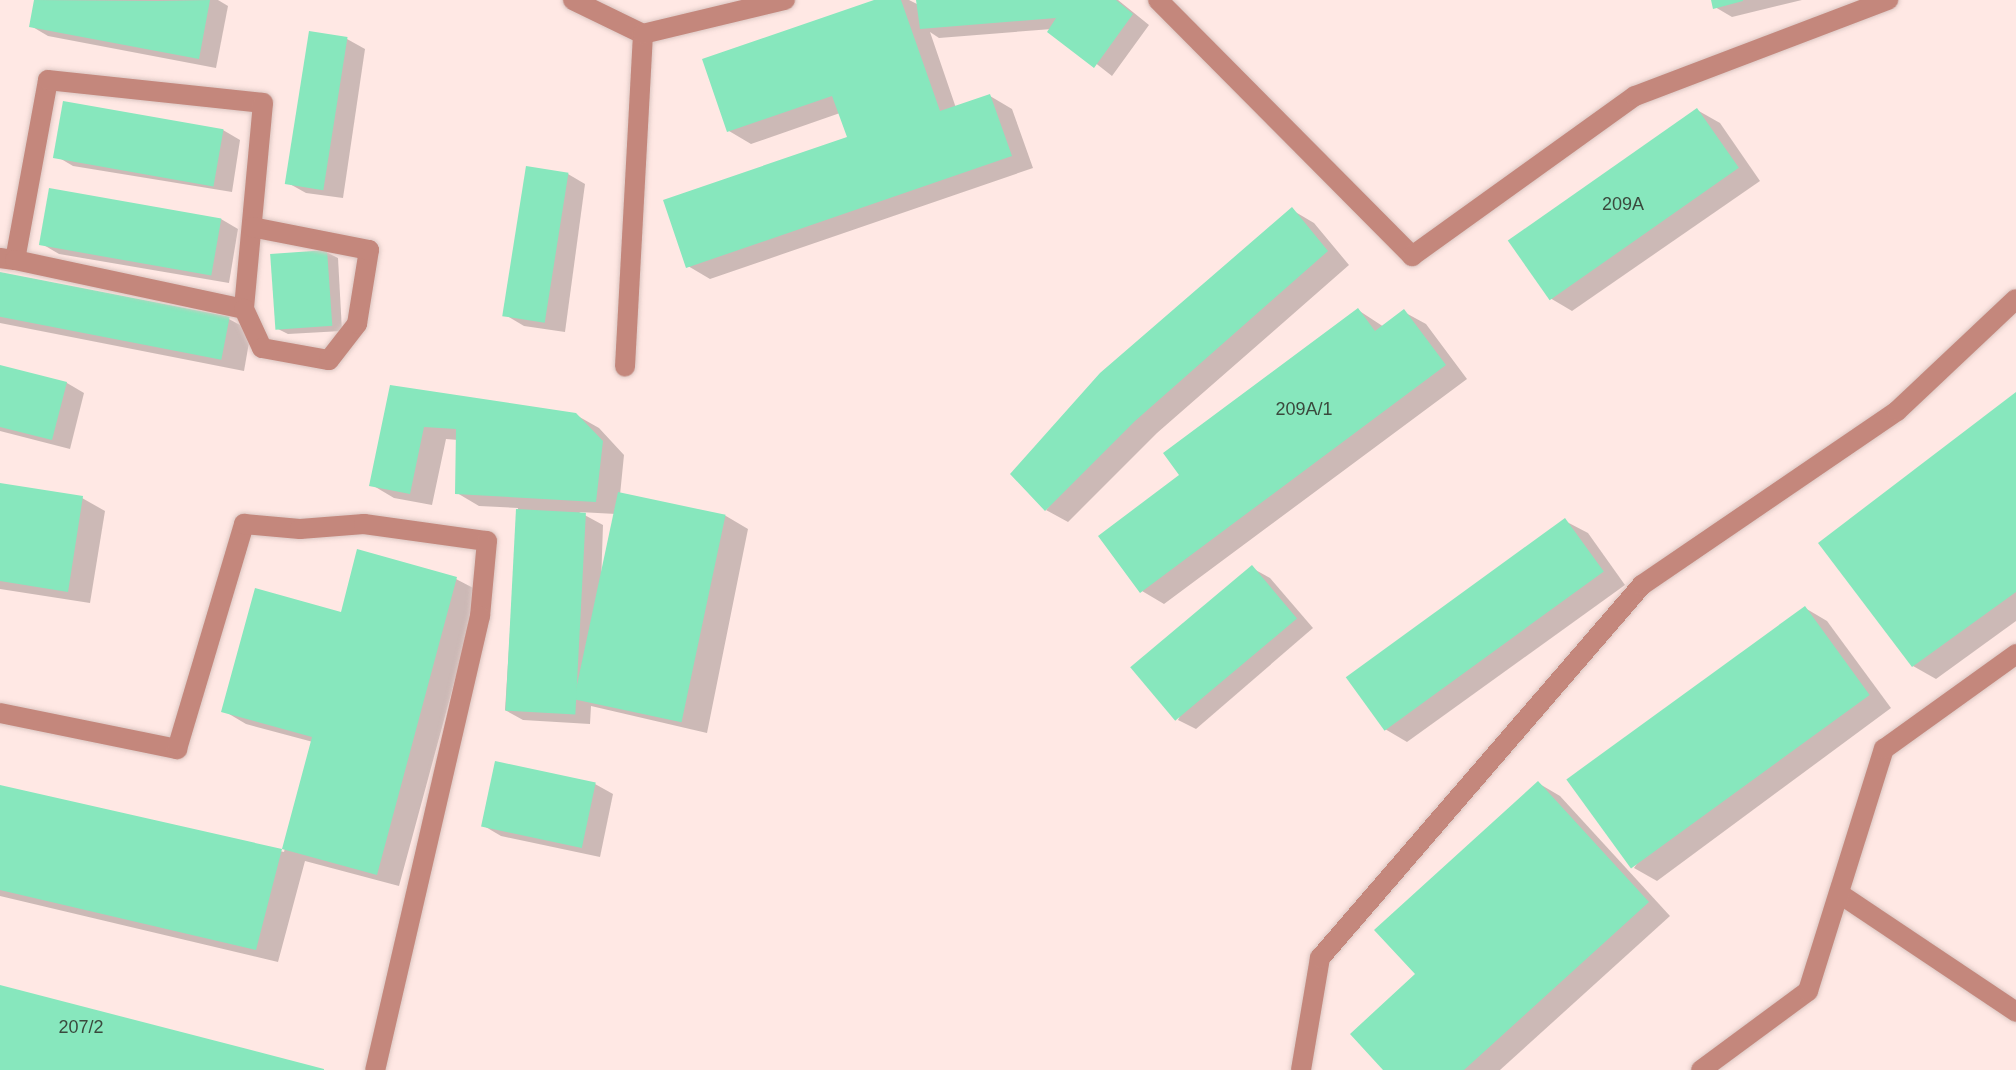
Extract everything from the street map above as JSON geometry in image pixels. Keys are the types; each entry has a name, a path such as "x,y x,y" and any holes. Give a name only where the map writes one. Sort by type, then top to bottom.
{"lane":[{"path":"573,0 643,34 785,0"},
{"path":"1158,0 1412,256 1635,96 1888,0"},
{"path":"625,367 643,34"},
{"path":"244,309 7,259 48,80 263,103 244,309 262,348 329,360 357,324 369,250 252,227"},
{"path":"1301,1070 1320,958 1642,585 1897,411 2016,299"},
{"path":"0,713 177,749 244,524 300,529 364,524 487,541 480,616 375,1070"},
{"path":"1701,1070 1808,991 1884,749 2016,654"},
{"path":"1840,894 2016,1012"}],"building":[{"path":"34,0 210,0 199,59 29,27"},
{"path":"874,0 901,0 940,111 990,94 1012,156 686,268 663,200 847,137 832,96 727,132 702,59"},
{"path":"916,0 1116,0 1133,14 1094,68 1047,32 1056,18 920,29"},
{"path":"1711,0 1743,0 1743,1 1713,9"},
{"path":"309,31 348,37 323,190 285,184"},
{"path":"63,101 224,129 213,186 53,158"},
{"path":"1697,108 1739,168 1550,300 1508,240"},
{"path":"526,166 568,173 545,323 502,316"},
{"path":"49,188 221,218 211,276 39,245"},
{"path":"1292,207 1328,251 1135,421 1045,511 1010,474 1100,373"},
{"path":"327,250 332,326 275,330 270,254"},
{"path":"0,272 230,317 221,360 0,317"},
{"path":"1358,308 1375,331 1404,309 1446,365 1140,593 1098,536 1179,475 1163,453"},
{"path":"0,365 67,382 52,440 0,427"},
{"path":"390,385 576,413 603,441 596,502 455,494 456,429 424,427 410,494 369,486"},
{"path":"2016,392 2016,592 1912,667 1818,543"},
{"path":"0,483 83,496 68,592 0,581"},
{"path":"618,492 726,515 682,722 574,699"},
{"path":"516,509 586,513 575,714 505,711"},
{"path":"1565,518 1604,571 1385,731 1346,677"},
{"path":"357,549 457,577 377,875 282,849 312,737 221,712 255,588 341,612"},
{"path":"1252,565 1297,619 1175,721 1130,667"},
{"path":"1805,606 1870,695 1631,868 1566,779"},
{"path":"495,761 596,782 582,848 481,827"},
{"path":"1538,781 1649,902 1464,1070 1383,1070 1350,1034 1415,974 1374,930"},
{"path":"0,785 282,849 256,950 0,890"},
{"path":"0,985 324,1069 324,1070 0,1070"}]}
